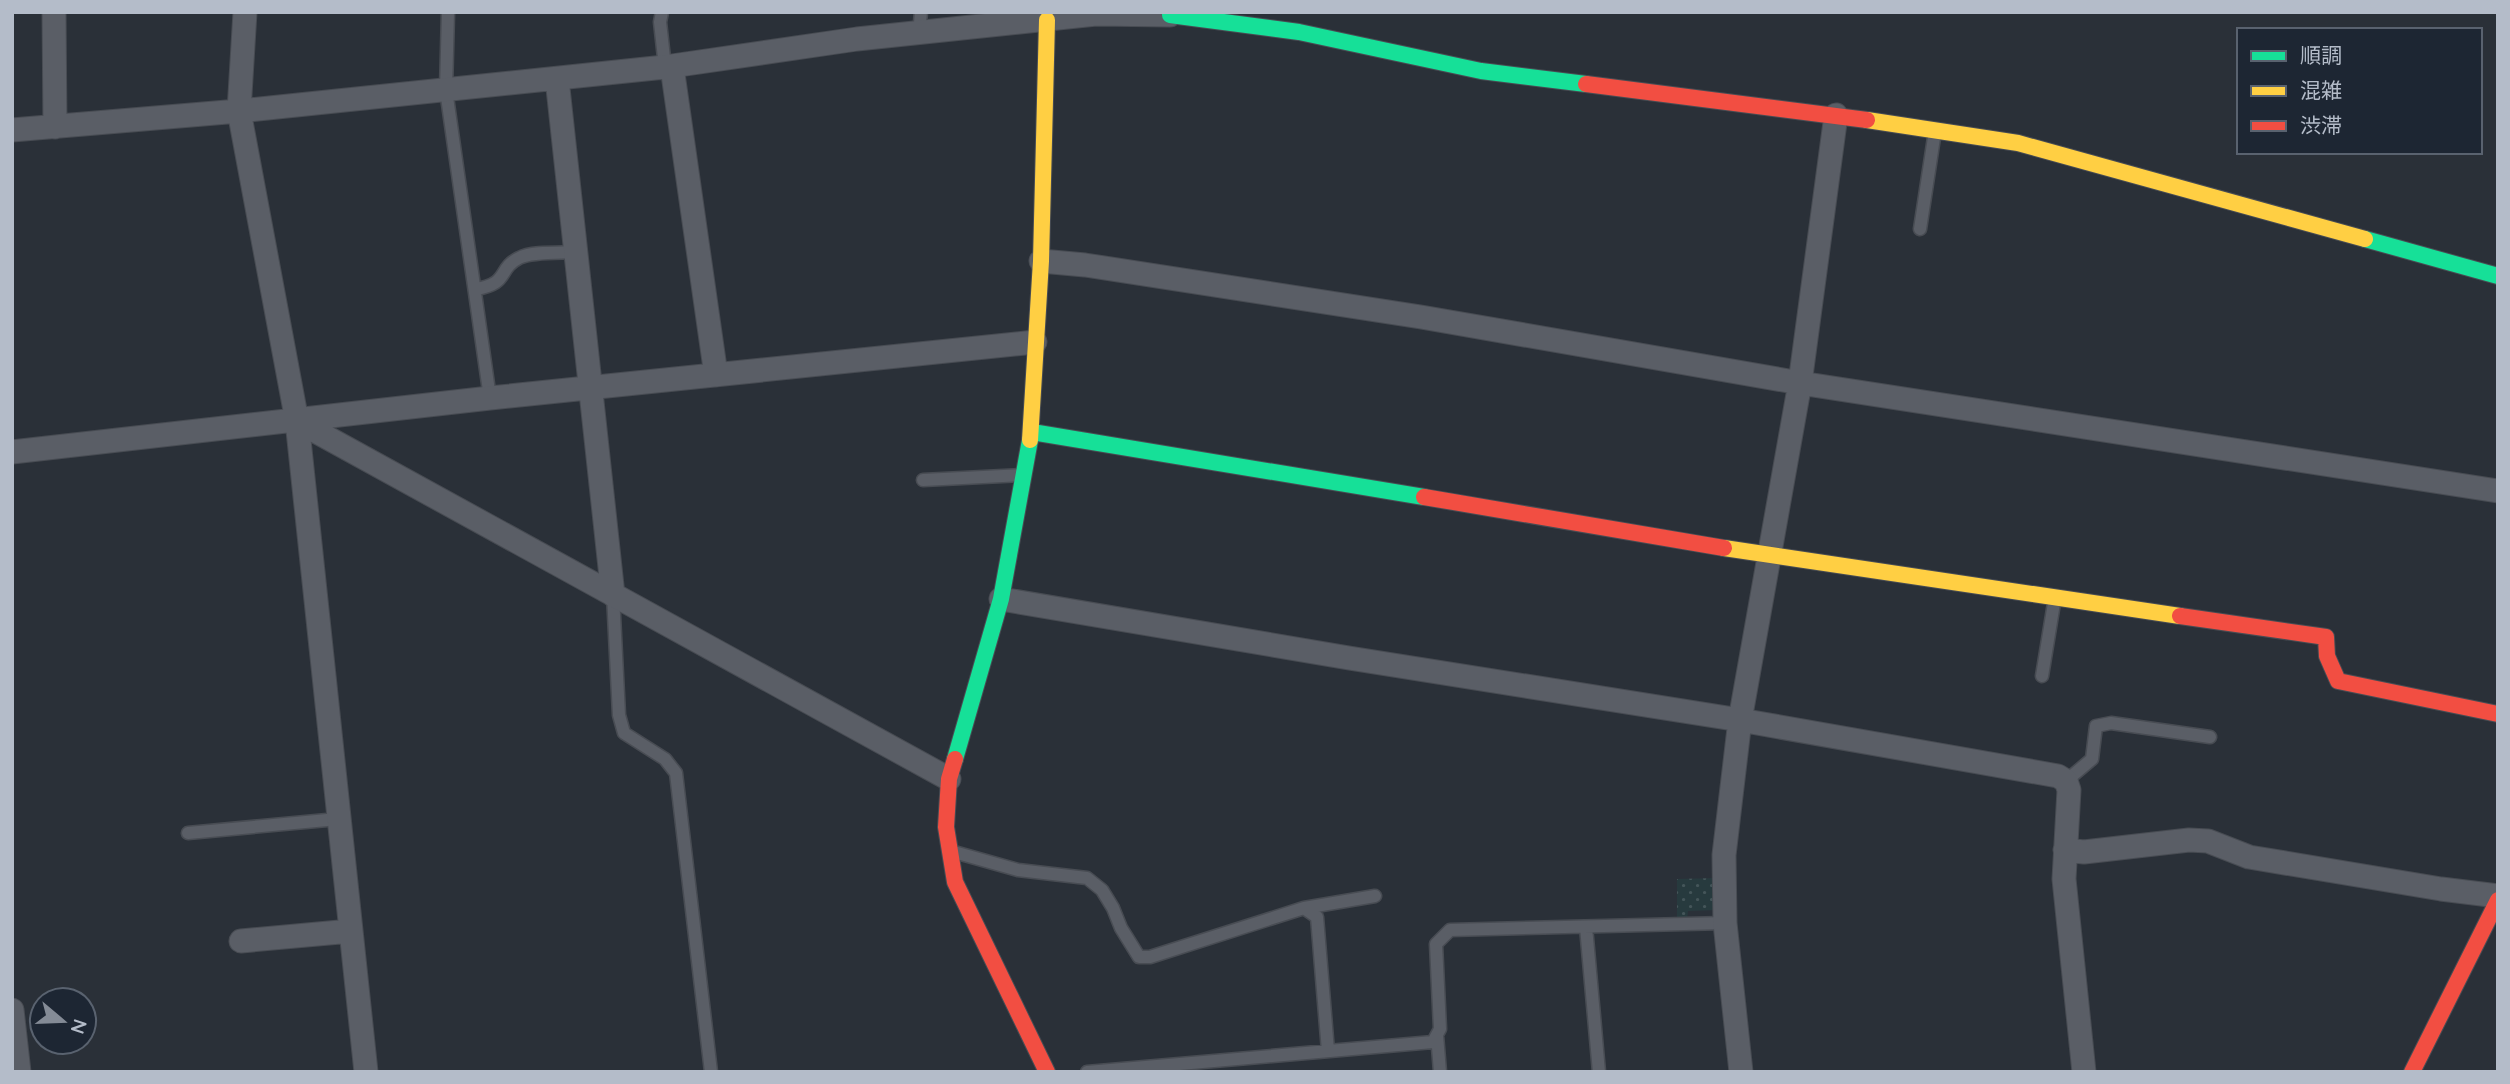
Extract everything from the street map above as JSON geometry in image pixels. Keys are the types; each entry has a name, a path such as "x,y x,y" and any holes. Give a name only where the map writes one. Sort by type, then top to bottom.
{"street":[{"path":"54,12 55,127"},
{"path":"245,12 239,111 298,421 366,1072"},
{"path":"12,130 239,111 668,67 857,39 920,22 1047,20 1096,14 1170,14 1299,32 1481,71 1836,115 2018,143 2498,276"},
{"path":"1047,20 1041,261 1032,432 1001,598 949,779 946,827 955,882 1047,1072"},
{"path":"668,67 716,375"},
{"path":"557,79 613,595"},
{"path":"1741,1072 1725,923 1724,855 1740,720 1800,383 1836,115"},
{"path":"1041,261 1085,265 1421,317 1800,383 2498,491"},
{"path":"12,452 490,398 1035,342"},
{"path":"298,421 949,779"},
{"path":"1032,432 1768,555 2326,637 2327,656 2338,681 2498,714"},
{"path":"1001,598 1349,658 1740,720 2058,776 2066,781 2069,790 2064,879 2084,1072"},
{"path":"2065,850 2084,852 2189,840 2208,841 2249,857 2498,898 2412,1072"},
{"path":"241,941 351,931"},
{"path":"12,1010 19,1072"}],"lane":[{"path":"448,12 446,90 490,398"},
{"path":"662,12 660,22 668,67"},
{"path":"1920,229 1935,130"},
{"path":"475,289 498,282 518,258 576,252"},
{"path":"923,480 1024,475"},
{"path":"613,595 619,715 625,733 665,759 676,773 710,1072"},
{"path":"2042,676 2055,597"},
{"path":"2066,781 2092,759 2096,726 2111,723 2210,737"},
{"path":"188,833 338,819"},
{"path":"950,850 1018,870 1087,878 1102,890 1139,957 1150,957 1304,908 1375,896"},
{"path":"1304,908 1317,917 1328,1051"},
{"path":"1087,1072 1433,1042 1440,1029 1436,944 1450,930 1725,923"},
{"path":"1586,927 1599,1072"},
{"path":"1437,1035 1440,1072"}],"green space":[{"path":"1718,878 1717,910 1688,911 1687,920 1677,920 1677,879"}],"traffic: fast":[{"path":"1170,12 1170,15 1299,32 1481,71 1586,84"},
{"path":"2365,239 2498,276"},
{"path":"1032,432 1424,497"},
{"path":"955,759 1001,599 1030,440"}],"traffic: slow":[{"path":"1030,440 1041,261 1047,20"},
{"path":"1867,120 2018,143 2365,239"},
{"path":"1724,548 2180,616"}],"traffic: jam":[{"path":"1586,84 1867,120"},
{"path":"1424,497 1724,548"},
{"path":"2180,616 2326,637 2327,656 2338,681 2498,714"},
{"path":"955,759 949,779 946,827 955,882 1047,1072"},
{"path":"2412,1072 2498,900"}]}
